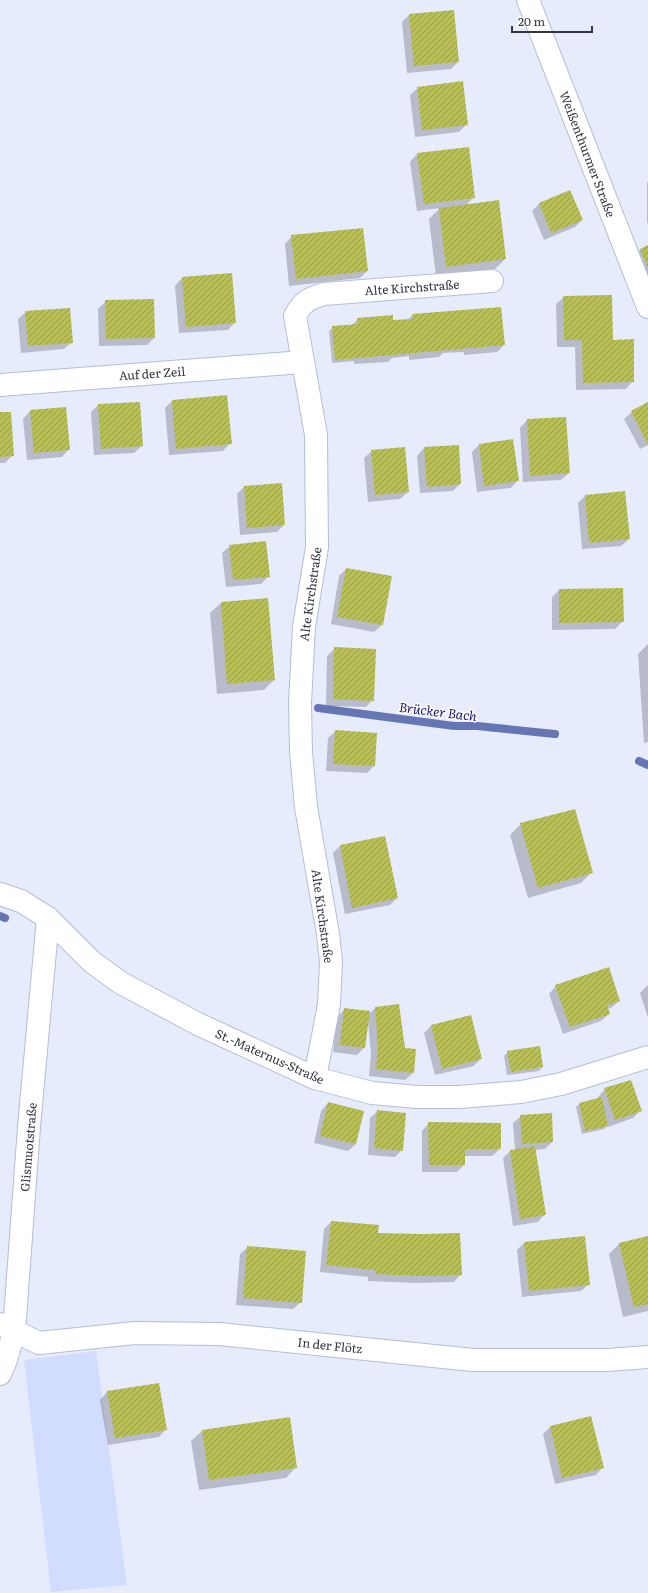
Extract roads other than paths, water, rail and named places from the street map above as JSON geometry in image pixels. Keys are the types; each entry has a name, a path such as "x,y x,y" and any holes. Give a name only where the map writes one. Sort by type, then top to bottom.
{"street":[{"name":"Weißenthurmer Straße","path":"528,0 648,307"},
{"name":"Alte Kirchstraße","path":"315,1078 329,1004 331,962 328,934 306,807 301,752 300,703 304,627 317,547 316,435 295,316 300,306 307,300 324,294 492,281"},
{"name":"Auf der Zeil","path":"0,384 303,362"},
{"name":"St.-Maternus-Straße","path":"0,894 21,901 48,918 92,962 121,983 198,1024 315,1078 372,1092 418,1097 459,1097 522,1092 561,1084 648,1057"},
{"name":"Glismuotstraße","path":"0,1374 6,1360 7,1328 30,1120 48,918"},
{"name":"In der Flötz","path":"7,1328 39,1343 135,1333 219,1334 473,1360 608,1360 648,1357"}],"waterway":[{"name":"Brücker Bach","path":"318,708 454,726 477,726 555,734"},
{"name":"Brücker Bach","path":"639,761 648,765"},
{"name":"Brücker Bach","path":"0,916 5,918"}]}
